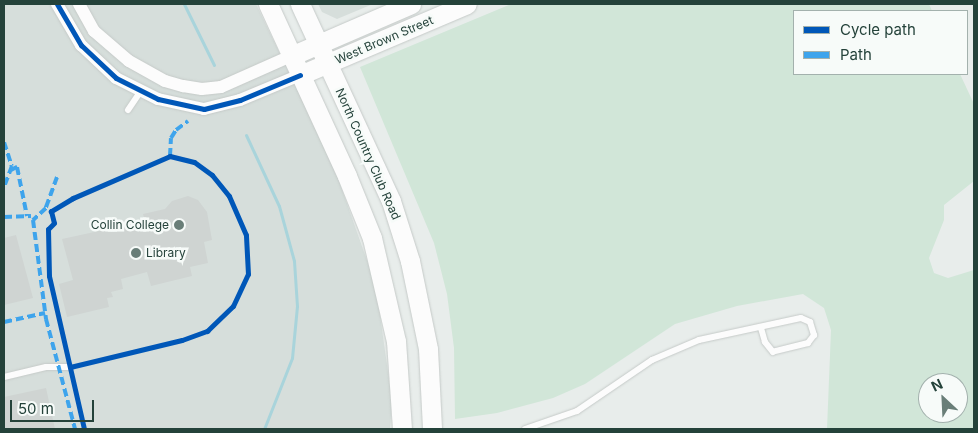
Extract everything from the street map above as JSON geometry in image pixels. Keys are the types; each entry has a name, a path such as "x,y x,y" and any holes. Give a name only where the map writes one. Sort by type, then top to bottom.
{"main road":[{"path":"268,4 347,176 372,238 396,341 402,429"},
{"name":"North Country Club Road","path":"300,4 391,201 410,261 428,349 432,429"},
{"name":"West Brown Street","path":"291,56 410,4"},
{"name":"West Brown Street","path":"300,75 467,4"}],"street":[{"path":"57,4 81,45 116,78 140,92 158,99 204,109 240,100 300,75"},
{"path":"79,4 94,32 129,61 165,81 183,86 202,89 221,87 291,56"}],"lane":[{"path":"128,110 140,92"},
{"path":"524,429 577,411 646,364 677,348 717,334 761,328 805,318 812,324 814,336 808,343 773,352 765,342 761,328"},
{"path":"4,377 46,367 70,367"}],"shaded area":[{"name":"Collin College","path":"4,4 256,4 333,164 376,286 392,401 390,429 4,429"},
{"path":"318,4 373,4 337,19 322,12"}],"green space":[{"path":"511,4 929,4 932,10 793,10 793,75 960,75 974,104 974,181 944,205 944,220 929,258 934,273 948,278 974,270 974,429 827,429 831,330 824,308 803,294 737,306 675,324 585,384 553,398 497,413 455,419 454,348 447,294 434,243 360,67"}],"building":[{"name":"Library","path":"188,196 198,200 207,212 212,240 204,242 208,263 190,267 192,276 151,286 147,272 121,279 123,289 111,292 113,297 107,298 109,307 67,317 59,284 73,280 62,239 145,221 143,214 165,209 172,201"},
{"path":"16,235 33,298 4,305 4,238"},
{"path":"46,388 55,429 4,429 4,397"}],"waterway":[{"path":"184,4 214,65"},
{"path":"246,135 279,206 294,261 297,306 292,358 264,429"}],"marked path":[{"path":"170,156 171,138 176,130 188,121"},
{"path":"4,142 12,166 4,187"},
{"path":"11,170 17,167 27,216"},
{"path":"57,177 46,208 33,220 46,319 75,429"},
{"path":"4,217 31,216"},
{"path":"4,322 45,313"}],"cycle path":[{"path":"57,4 81,45 116,78 158,99 204,109 240,100 300,75"},
{"path":"70,367 182,340 207,331 233,306 248,274 246,235 229,196 212,175 194,162 170,156 73,198 51,211 54,223 48,229 49,276 84,429"}],"place":[{"name":"Collin College","path":"179,225"},
{"name":"Library","path":"136,253"}]}
